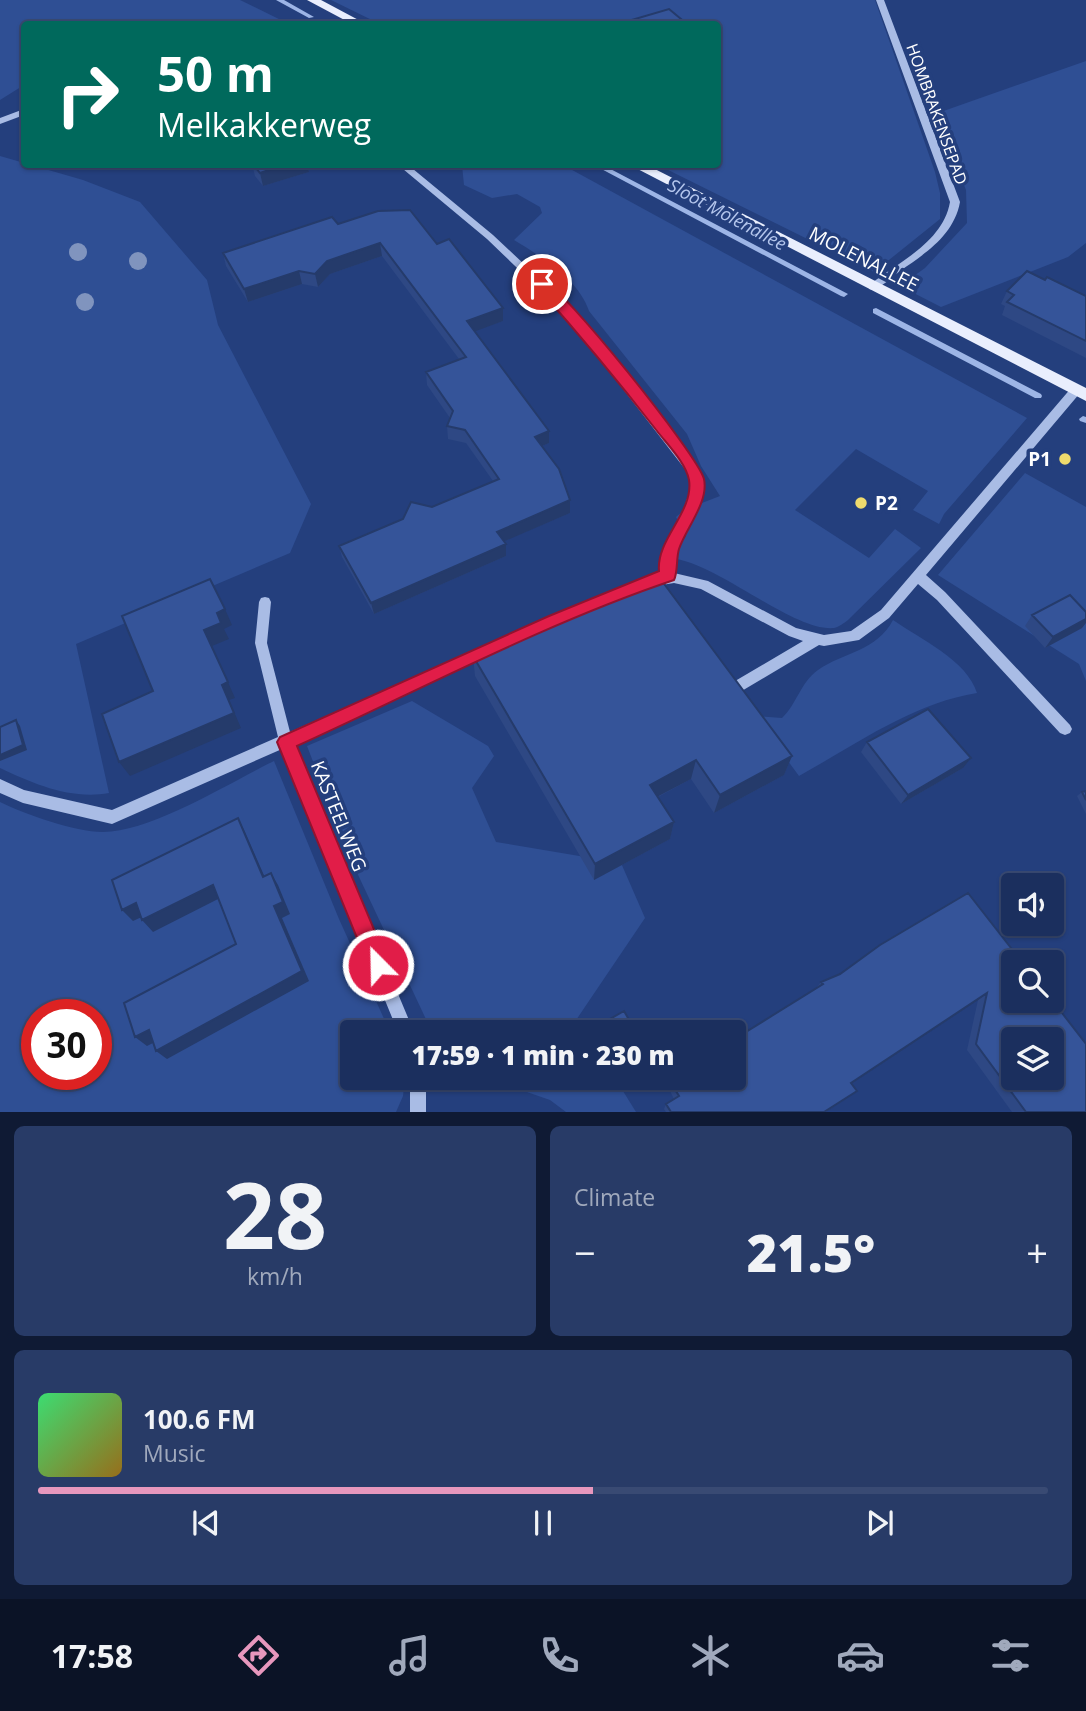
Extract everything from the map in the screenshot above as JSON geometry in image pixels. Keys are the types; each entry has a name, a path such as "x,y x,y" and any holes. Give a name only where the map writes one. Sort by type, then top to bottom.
{"main road":[{"path":"312,0 354,21"},
{"name":"MOLENALLEE","path":"642,168 1081,393"}],"street":[{"name":"HOMBRAKENSEPAD","path":"873,287 940,235 955,213 955,202 880,0"},
{"path":"0,121 21,112"},
{"path":"406,168 528,270 569,312 682,454 696,479 695,497 672,545 667,566 668,575"},
{"name":"MOLENALLEE","path":"627,589 668,575 696,580 785,629 817,639 850,637 869,628 1081,393"},
{"path":"918,576 941,596 1065,729"},
{"name":"KASTEELWEG","path":"265,602 261,643 286,742 401,1020"},
{"name":"MOLENALLEE","path":"735,688 817,639"},
{"path":"0,786 23,796 112,817 492,649"},
{"path":"419,1090 422,1112"}],"shaded area":[{"path":"0,0 240,0 283,21 21,21 21,87 0,100"},
{"path":"331,0 875,0 935,172 940,193 940,219 874,272 664,168 721,168 721,21 374,21"},
{"path":"1086,61 1086,243 1068,257 941,307 900,286 925,268 967,223 966,190 935,114"},
{"path":"0,156 21,162 21,168 42,168 83,180 140,202 207,280 218,325 311,504 290,553 76,644 109,793 81,794 53,789 0,768"},
{"path":"462,168 569,168 1027,418 944,514 939,524 913,510 928,491 856,449 795,510 869,558 895,529 921,548 840,626 817,626 798,619 710,571 670,558 686,536 676,517 684,510 720,496 701,466 687,434 589,311 577,289 547,262 514,240 542,213 540,207 517,194 492,198 464,185"},
{"path":"1025,473 1086,507 1086,681 1079,664 938,575"},
{"path":"893,620 953,660 972,681 977,693 953,698 907,715 799,776 755,716 782,718 812,675 828,664 869,645"},
{"path":"412,701 488,746 494,756 472,788 496,842 621,863 645,918 576,1020 426,1020 352,862 307,746"},
{"path":"274,761 339,919 385,1020 340,1020 340,1090 404,1090 396,1112 0,1112 0,802 65,826 102,832 121,830 166,816"},
{"path":"516,1090 622,1090 636,1112 566,1112 550,1100"}],"building":[{"path":"669,9 683,21 628,21"},
{"path":"256,168 275,168 260,173"},
{"path":"410,210 437,244 449,239 503,308 467,321 549,431 535,437 559,469 570,500 497,532 506,544 371,603 339,546 403,519 411,502 432,507 499,479 465,430 447,426 453,411 426,372 466,357 380,243 327,261 315,274 299,271 244,289 223,253 332,217 338,224 378,211"},
{"path":"1027,271 1045,280 1047,277 1086,296 1086,341 1007,302 1014,295 1007,291"},
{"path":"656,573 792,756 720,795 696,760 650,785 674,822 595,864 473,656"},
{"path":"210,579 225,609 217,613 221,623 204,630 228,682 222,685 234,713 119,762 102,714 153,691 122,616"},
{"path":"1070,595 1086,612 1086,619 1053,637 1032,615"},
{"path":"928,709 971,758 908,795 867,742"},
{"path":"16,720 23,745 0,755 0,727"},
{"path":"238,818 263,877 271,873 283,902 274,906 302,971 156,1051 149,1030 135,1037 124,1003 236,944 213,885 142,920 136,903 122,910 112,880"},
{"path":"968,893 1013,950 1001,950 1001,1013 1062,1013 1086,1044 1086,1112 1026,1112 1010,1090 1064,1090 1064,1027 1001,1027 1001,1078 976,1044 987,993 851,1083 857,1091 824,1112 671,1112 666,1104 679,1096 675,1090 746,1090 746,1032 823,984 821,982 840,974 880,945"},
{"path":"624,1011 629,1020 608,1020"}],"waterway":[{"name":"Sloot Molenallee","path":"279,0 311,17"},
{"name":"Sloot Molenallee","path":"603,168 844,294"},
{"name":"Sloot Molenallee","path":"876,311 1038,396"}],"place":[{"name":"P1","path":"1065,459"},
{"name":"P2","path":"861,503"}],"route":[{"path":"378,965 286,742 554,621 652,579 668,575 667,566 672,545 683,517 695,497 696,479 682,454 607,356 542,284"}]}
